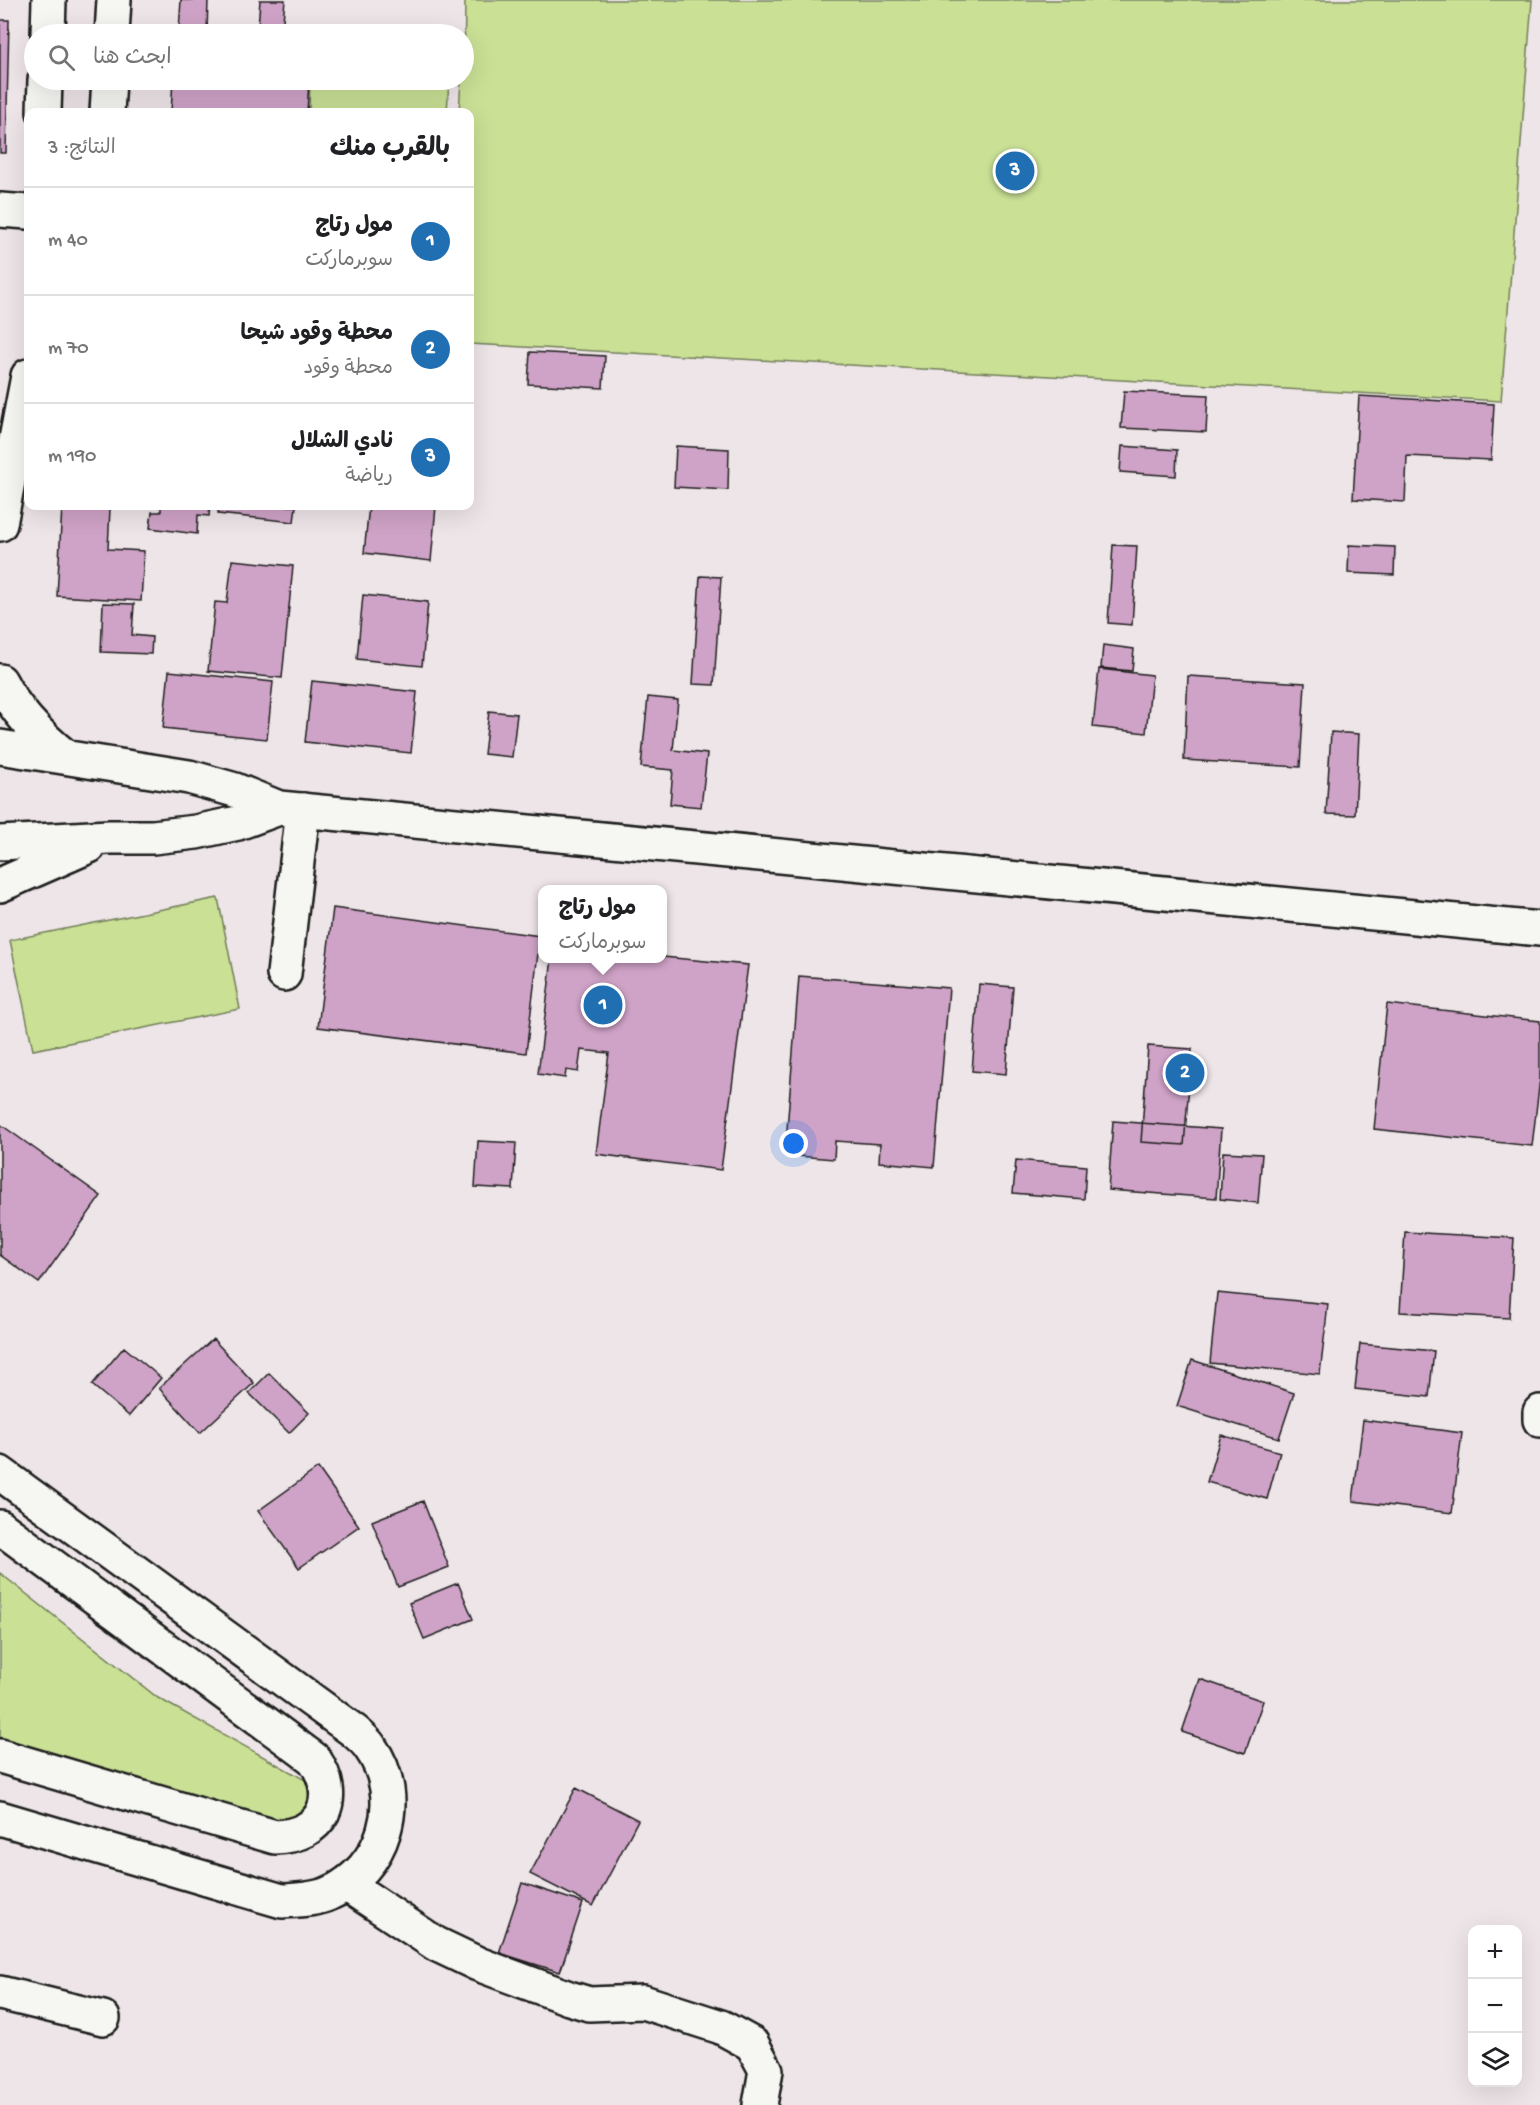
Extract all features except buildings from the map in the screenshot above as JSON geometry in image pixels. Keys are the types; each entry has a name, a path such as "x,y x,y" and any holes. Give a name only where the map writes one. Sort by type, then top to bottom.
{"main road":[{"path":"49,24 50,0"},
{"path":"113,24 114,0"},
{"path":"44,108 45,90"},
{"path":"107,108 108,90"},
{"path":"0,210 24,212"},
{"path":"0,524 24,397"},
{"path":"0,681 22,716 42,738 66,757"},
{"path":"0,747 189,777 291,809 1540,929"},
{"path":"0,843 153,837 196,832 291,809"},
{"path":"284,974 291,809"},
{"path":"0,885 109,837"},
{"path":"1540,1412 1540,1420"},
{"path":"0,1473 354,1731 370,1747 381,1766 387,1787 389,1810 385,1832 376,1852 363,1870 346,1884 326,1895 305,1900 282,1901 0,1818"},
{"path":"0,1527 314,1759 327,1784 327,1799 323,1812 315,1824 289,1837 275,1837 0,1756"},
{"path":"346,1884 436,1944 478,1964 589,2004 643,2002 721,2027 752,2044 766,2070 759,2105"},
{"path":"0,1993 104,2018"}],"green space":[{"path":"465,0 1532,0 1501,401 474,344 474,108 459,108 460,90 474,90 474,24 465,24"},
{"path":"310,90 448,90 447,108 309,108"},
{"path":"218,898 240,1009 33,1050 10,940"},
{"path":"0,1573 158,1698 307,1781 318,1796 315,1813 279,1823 0,1737"}],"place":[{"name":"نادي الشلال","path":"1015,171"},
{"name":"مول رتاج","path":"603,1005"},
{"name":"محطة وقود شيحا","path":"1185,1073"}]}
